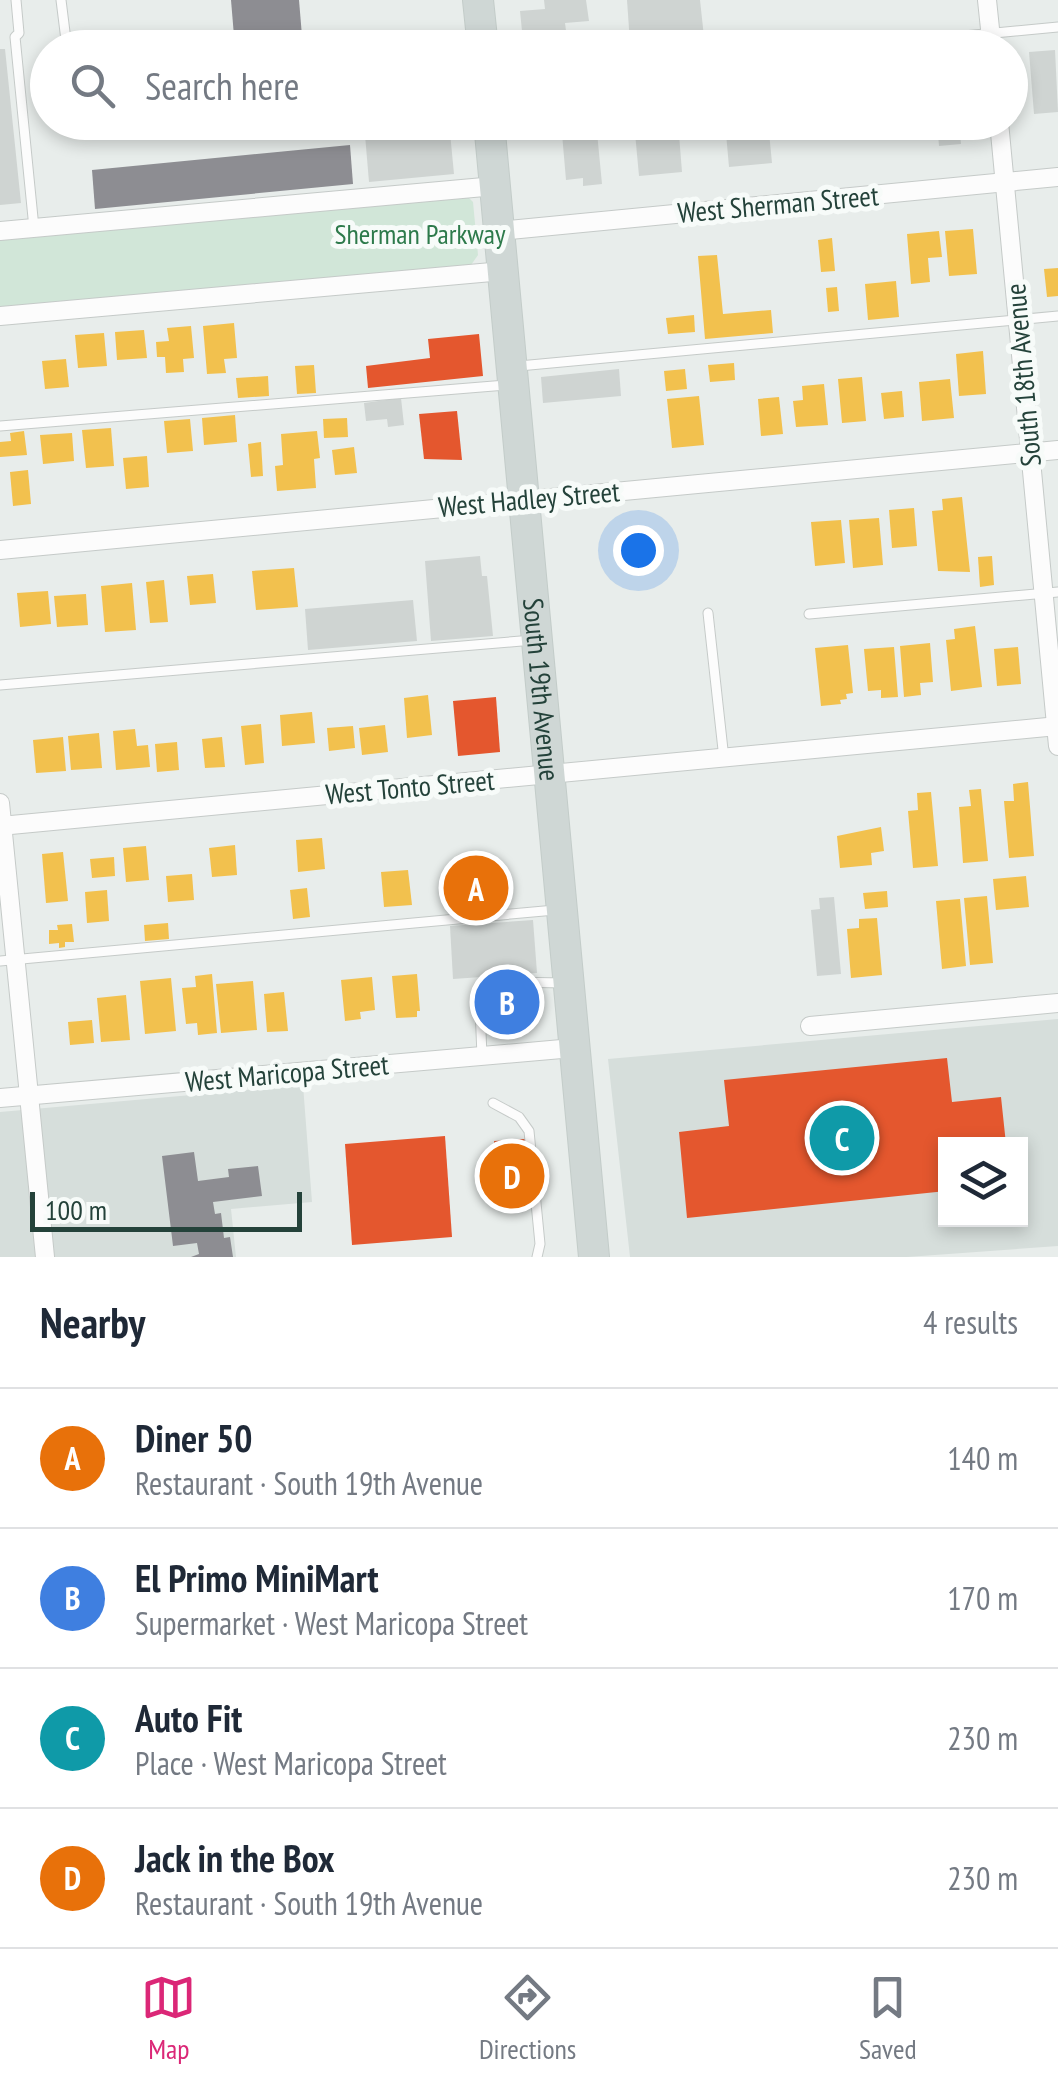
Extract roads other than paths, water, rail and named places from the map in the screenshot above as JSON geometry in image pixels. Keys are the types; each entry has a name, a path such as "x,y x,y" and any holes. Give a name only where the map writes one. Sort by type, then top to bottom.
{"main road":[{"path":"478,0 480,30"},
{"name":"South 19th Avenue","path":"491,140 594,1257"}],"street":[{"path":"987,0 990,30"},
{"name":"South 18th Avenue","path":"1000,140 1030,452 1051,593 1058,746"},
{"name":"West Sherman Street","path":"499,230 1058,178"},
{"path":"0,231 495,186"},
{"path":"0,316 502,271"},
{"name":"West Hadley Street","path":"0,550 1058,450"},
{"name":"West Tonto Street","path":"1,826 1057,726"},
{"path":"0,803 8,960 29,1096 45,1257"},
{"path":"810,1026 1058,1003"},
{"name":"West Maricopa Street","path":"0,1098 573,1048"}],"lane":[{"path":"0,38 18,33 16,0"},
{"path":"62,0 65,30"},
{"path":"1028,33 1058,27"},
{"path":"14,37 34,228"},
{"path":"0,426 1058,316"},
{"path":"809,614 1051,593"},
{"path":"708,613 724,759"},
{"path":"0,685 536,640"},
{"path":"8,960 561,910"},
{"path":"482,1056 480,1007 487,990 507,982 567,983"},
{"path":"493,1103 518,1118 530,1131 540,1244 536,1257"}],"place":[{"name":"Diner 50","path":"476,888"},
{"name":"El Primo MiniMart","path":"507,1002"},
{"name":"Auto Fit","path":"842,1138"},
{"name":"Jack in the Box","path":"512,1176"}],"park label":[{"name":"Sherman Parkway","path":"420,234"}]}
